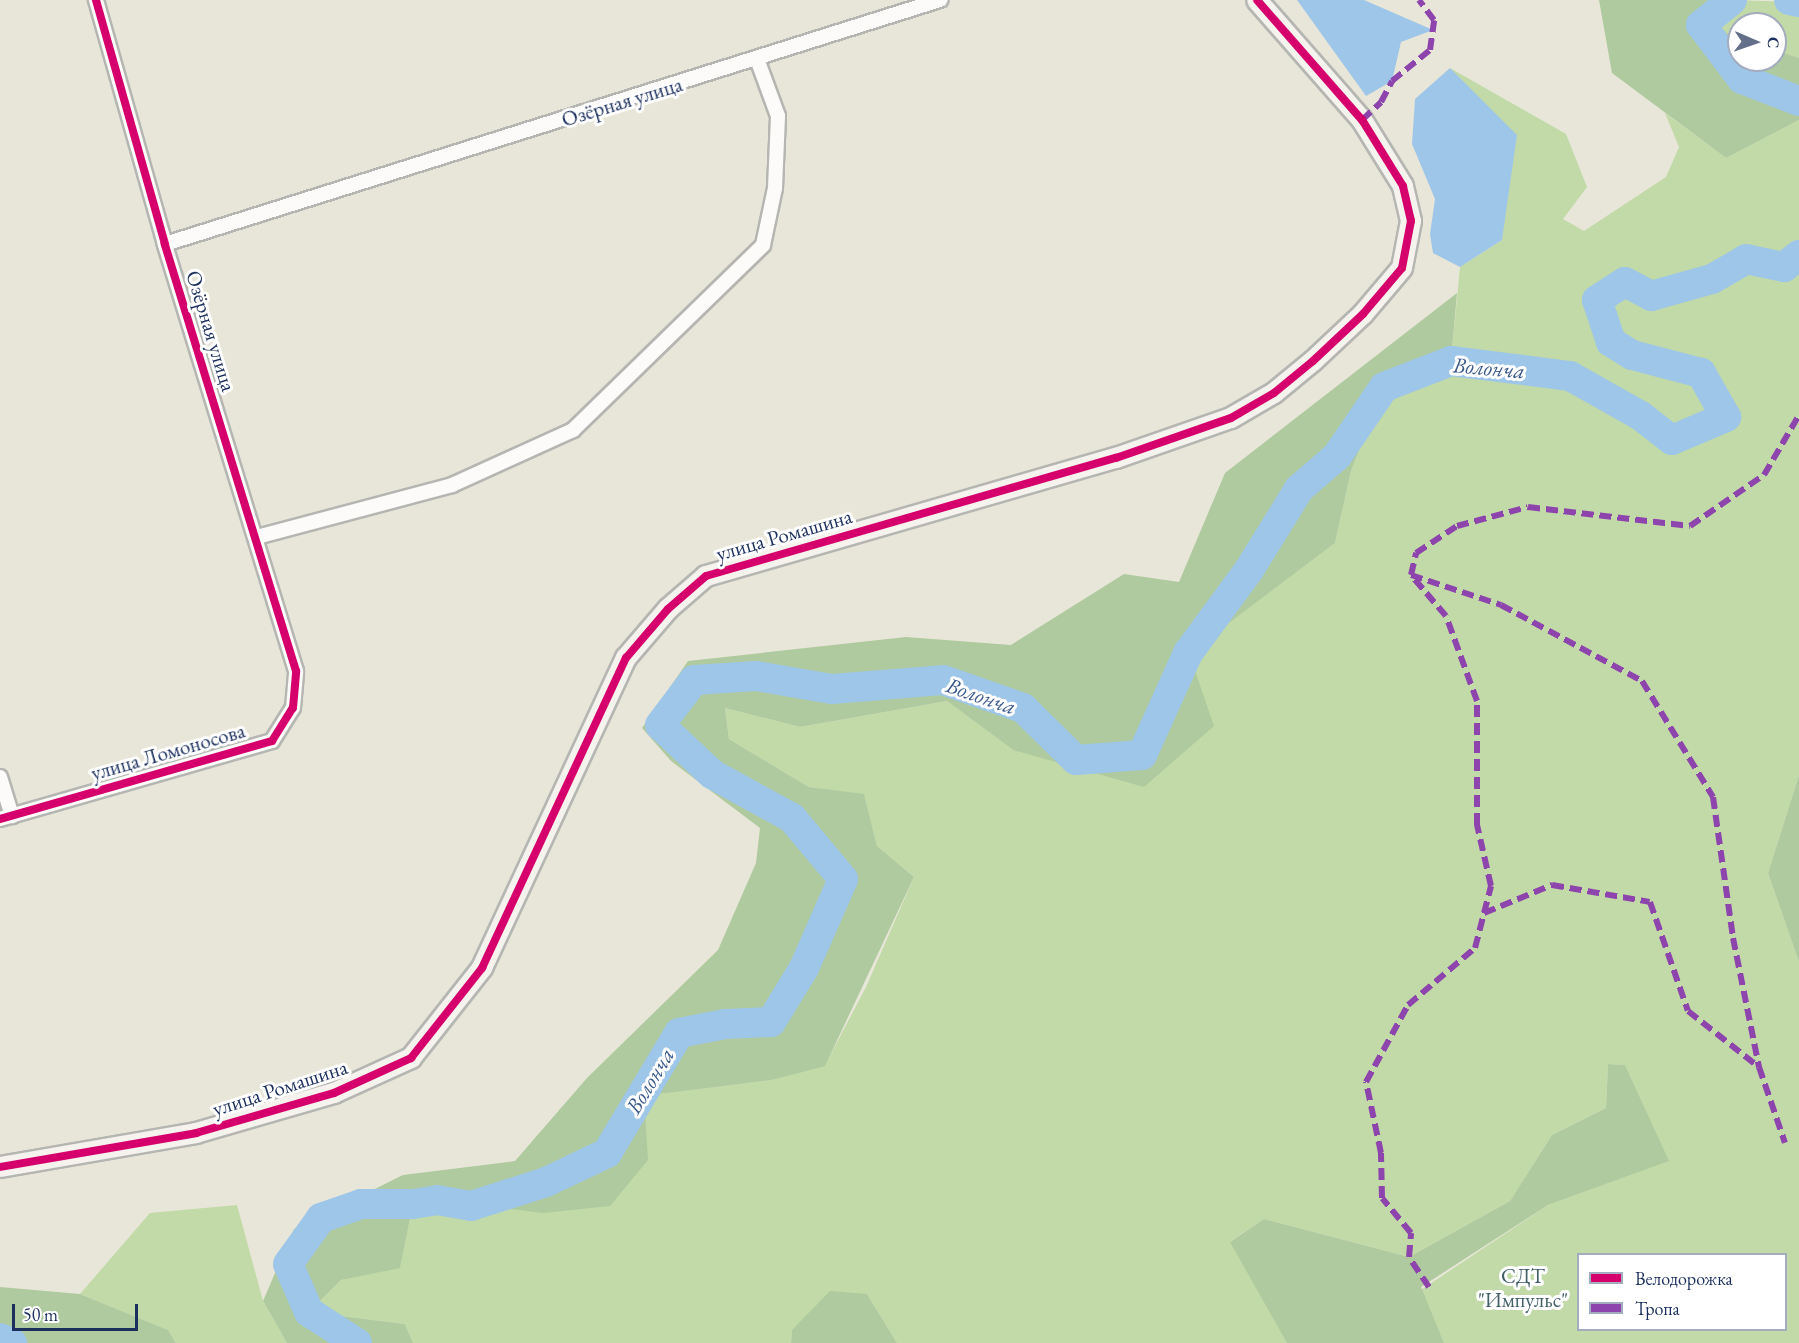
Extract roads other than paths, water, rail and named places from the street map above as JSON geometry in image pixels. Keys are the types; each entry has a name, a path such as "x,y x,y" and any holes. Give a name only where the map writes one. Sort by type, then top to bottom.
{"street":[{"name":"Озёрная улица","path":"96,0 165,244 297,671"},
{"name":"Озёрная улица","path":"165,244 940,0"},
{"name":"улица Ромашина","path":"0,1167 196,1133 334,1094 411,1058 482,968 626,658 668,609 706,576 1116,458 1231,418 1274,393 1363,314 1402,268 1411,221 1403,186 1375,139 1257,0"},
{"path":"257,537 452,485 573,430 762,245 775,188 778,116 757,59"},
{"name":"улица Ломоносова","path":"6,817 272,741 293,708 297,671"},
{"path":"0,777 6,817"}],"water":[{"path":"1297,0 1364,0 1433,30 1401,42 1392,81 1366,96"},
{"path":"1450,68 1517,135 1502,240 1460,267 1433,253 1430,234 1435,199 1412,144 1415,99"}],"waterway":[{"name":"Волонча","path":"1732,0 1701,25 1742,79 1799,101"},
{"name":"Волонча","path":"1789,0 1799,2"},
{"name":"Волонча","path":"357,1343 309,1312 288,1264 321,1218 361,1204 413,1204 437,1200 471,1206 546,1182 607,1153 679,1033 725,1024 771,1022 804,968 843,879 792,818 712,774 660,725 694,680 756,676 832,689 943,680 1023,708 1076,760 1142,755 1188,653 1249,570 1299,489 1337,456 1384,387 1451,361 1570,376 1641,416 1672,440 1726,417 1701,373 1632,355 1611,342 1597,300 1625,282 1651,296 1712,279 1746,259 1784,267 1799,255"},
{"name":"Волонча","path":"0,1338 12,1343"}],"park label":[{"name":"СДТ \"Импульс\"","path":"1523,1288"}]}
